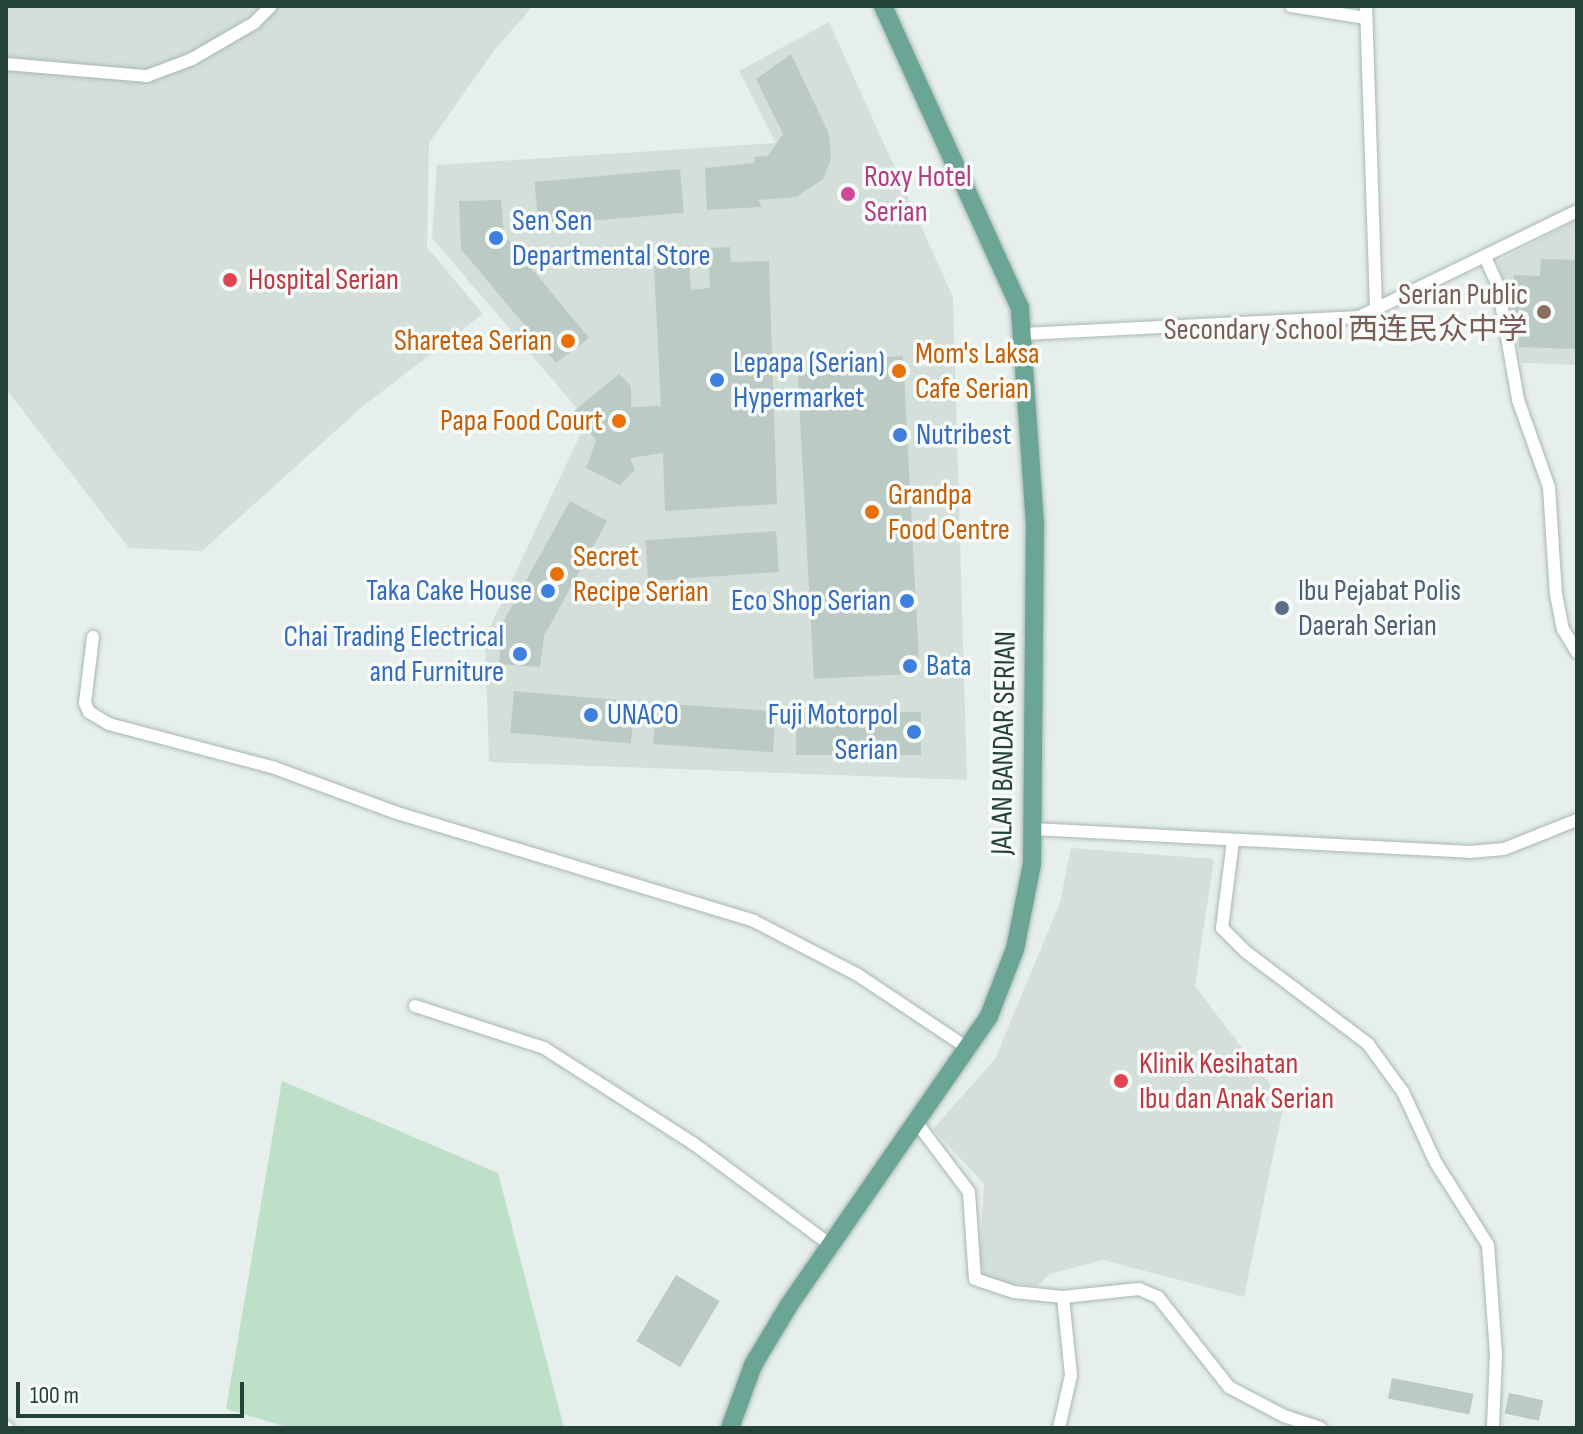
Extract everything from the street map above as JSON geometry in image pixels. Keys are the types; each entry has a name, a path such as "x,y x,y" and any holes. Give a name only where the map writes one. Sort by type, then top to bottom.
{"main road":[{"name":"JALAN BANDAR SERIAN","path":"730,1428 753,1365 829,1244 969,1049 989,1016 1015,949 1027,906 1033,829 1035,525 1024,334 1009,277 883,6"}],"street":[{"path":"6,64 147,76 204,52 254,23 271,6"},
{"path":"1291,6 1366,12 1376,310"},
{"path":"1024,334 1341,321 1376,310 1486,259 1577,211"},
{"path":"1486,259 1498,286 1518,400 1549,487 1556,594 1563,629 1577,652"},
{"path":"93,637 85,703 89,712 109,724 272,767 397,813 754,921 858,975 969,1049"},
{"path":"1033,829 1469,852 1504,849 1577,820"},
{"path":"1233,841 1222,928 1368,1044 1403,1092 1436,1163 1488,1245 1496,1355 1493,1428"},
{"path":"415,1006 544,1048 694,1144 829,1244"},
{"path":"917,1123 969,1192 975,1279 1014,1292 1063,1297 1139,1289 1158,1297 1229,1387 1284,1416 1320,1428"},
{"path":"1059,1428 1071,1375 1063,1297"}],"shaded area":[{"name":"Hospital Serian","path":"6,6 533,6 495,49 429,143 427,247 483,314 362,407 202,551 129,548 6,389"},
{"path":"829,22 953,297 967,780 489,762 485,638 587,420 432,238 437,165 776,143 739,71"},
{"name":"Serian Public Secondary School 西连民众中学","path":"1577,220 1577,365 1522,363 1498,261"},
{"name":"Klinik Kesihatan Ibu dan Anak Serian","path":"1071,848 1214,859 1195,986 1284,1103 1244,1297 1103,1260 1050,1274 1037,1286 988,1281 979,1262 984,1184 933,1129 995,1059 1060,903"}],"green space":[{"path":"282,1081 498,1173 564,1428 290,1428 226,1409"}],"building":[{"path":"791,54 829,134 831,159 823,179 796,197 758,200 762,207 707,210 705,168 754,163 754,157 768,156 783,134 756,79"},
{"path":"680,169 684,213 538,226 535,182"},
{"path":"501,200 504,235 589,338 556,363 461,249 459,201"},
{"name":"Lepapa (Serian) Hypermarket","path":"730,247 731,262 769,261 777,504 665,511 663,453 630,458 635,470 620,485 586,468 596,441 574,411 619,374 631,386 631,407 661,406 654,266 689,265 691,290 710,288 708,248"},
{"path":"1541,259 1577,260 1577,349 1519,347 1520,313 1512,313 1514,275 1540,276"},
{"path":"903,356 920,674 814,679 797,362"},
{"path":"570,501 607,521 544,636 540,667 499,664 503,622"},
{"path":"776,531 779,572 648,581 645,540"},
{"path":"514,691 635,702 631,743 510,733"},
{"path":"656,703 776,711 773,752 653,744"},
{"path":"796,712 921,712 921,755 796,755"},
{"path":"676,1275 720,1301 680,1367 636,1341"},
{"path":"1392,1378 1473,1394 1469,1414 1388,1399"},
{"path":"1509,1393 1543,1400 1539,1421 1505,1414"}],"place":[{"name":"Roxy Hotel Serian","path":"848,194"},
{"name":"Sen Sen Departmental Store","path":"496,238"},
{"name":"Hospital Serian","path":"230,280"},
{"name":"Serian Public Secondary School 西连民众中学","path":"1544,312"},
{"name":"Sharetea Serian","path":"568,341"},
{"name":"Mom's Laksa Cafe Serian","path":"899,371"},
{"name":"Lepapa (Serian) Hypermarket","path":"717,380"},
{"name":"Papa Food Court","path":"619,421"},
{"name":"Nutribest","path":"900,435"},
{"name":"Grandpa Food Centre","path":"872,512"},
{"name":"Secret Recipe Serian","path":"557,574"},
{"name":"Taka Cake House","path":"548,591"},
{"name":"Eco Shop Serian","path":"907,601"},
{"name":"Ibu Pejabat Polis Daerah Serian","path":"1282,608"},
{"name":"Chai Trading Electrical and Furniture","path":"520,654"},
{"name":"Bata","path":"910,666"},
{"name":"UNACO","path":"591,715"},
{"name":"Fuji Motorpol Serian","path":"914,732"},
{"name":"Klinik Kesihatan Ibu dan Anak Serian","path":"1121,1081"}]}
